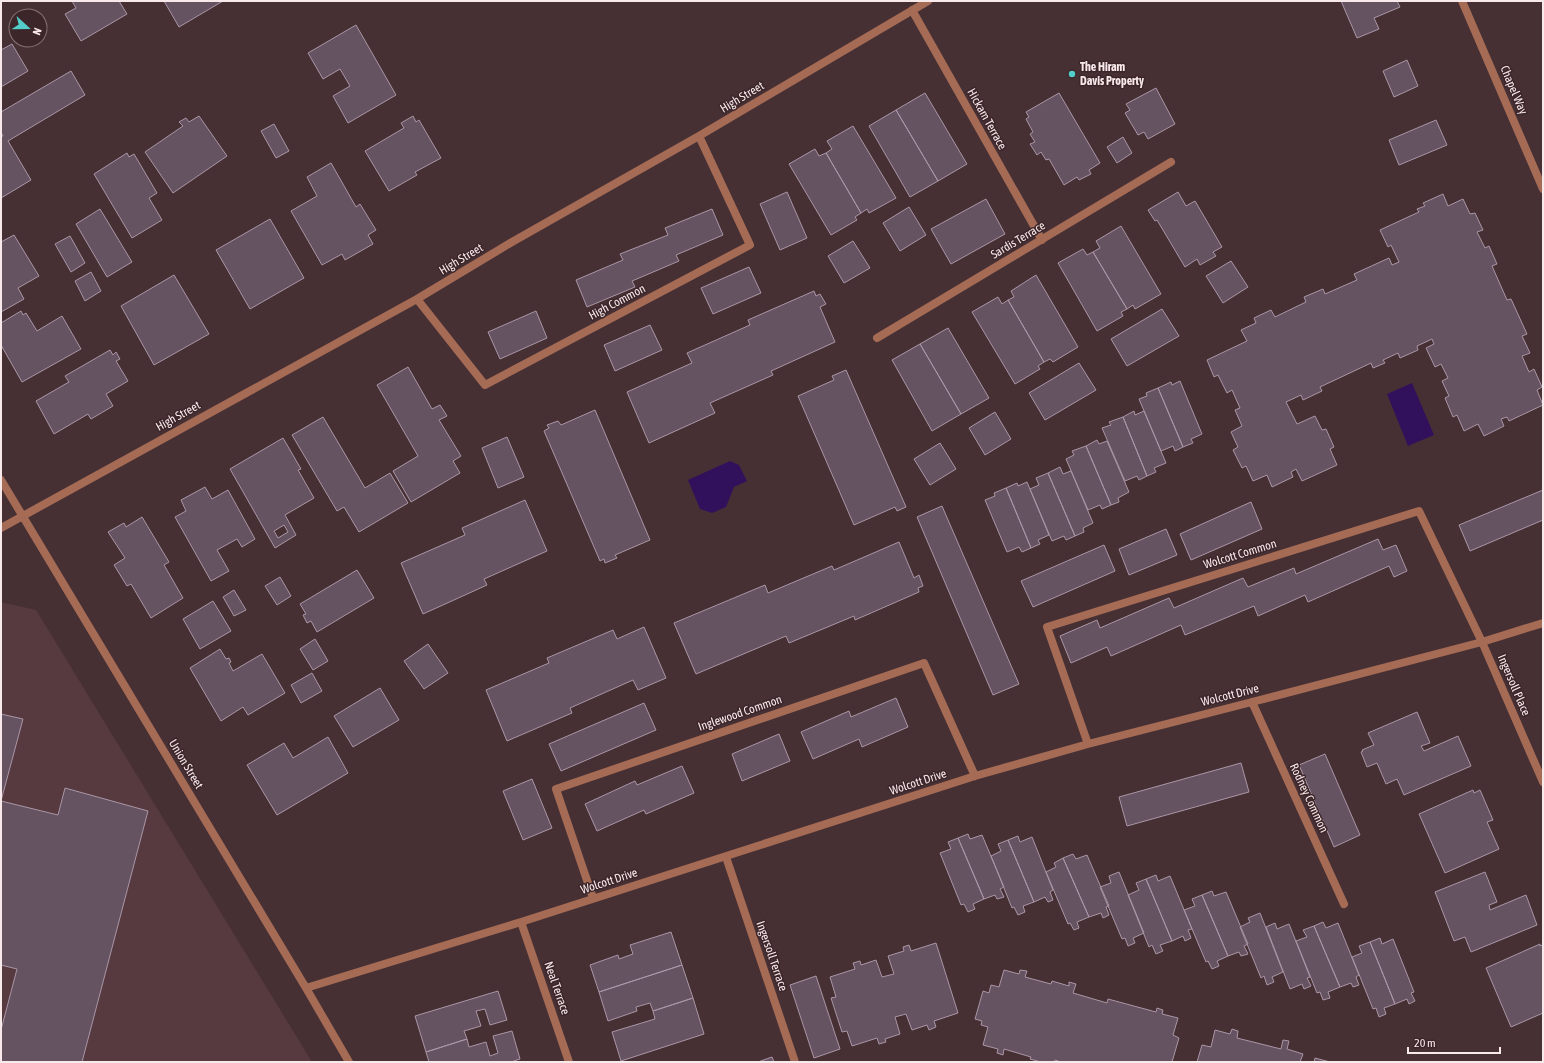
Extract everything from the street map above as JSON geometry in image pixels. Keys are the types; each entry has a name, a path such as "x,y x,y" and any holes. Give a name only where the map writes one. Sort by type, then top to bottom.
{"street":[{"name":"High Street","path":"1,528 22,515 417,299 512,242 699,136 928,1"},
{"name":"Chapel Way","path":"1462,1 1543,188"},
{"name":"Hickam Terrace","path":"912,10 1042,240"},
{"name":"High Common","path":"417,299 485,385 750,245 699,136"},
{"name":"Sardis Terrace","path":"877,338 1171,162"},
{"name":"Union Street","path":"1,480 350,1062"},
{"name":"Wolcott Common","path":"1088,744 1047,627 1419,511 1482,642"},
{"name":"Wolcott Drive","path":"306,988 521,922 975,776 1088,744 1482,642 1543,623"},
{"name":"Ingersoll Place","path":"1482,642 1543,782"},
{"name":"Inglewood Common","path":"593,898 556,789 924,663 975,776"},
{"name":"Rodney Common","path":"1252,702 1344,904"},
{"name":"Ingersoll Terrace","path":"726,857 795,1062"},
{"name":"Neal Terrace","path":"521,922 569,1062"}],"shaded area":[{"path":"1412,383 1434,435 1408,446 1387,394"},
{"path":"730,461 739,465 747,481 734,487 726,507 712,513 700,509 688,480"},
{"path":"1,602 36,610 312,1062 1,1062"}],"building":[{"path":"72,1 119,1 127,14 81,41 65,14 76,8"},
{"path":"164,1 223,1 179,27"},
{"path":"1341,1 1397,1 1400,7 1374,18 1379,29 1357,38"},
{"path":"356,25 396,95 348,123 333,96 350,86 340,69 323,79 308,53"},
{"path":"8,46 8,48 14,48 28,71 1,87 1,50"},
{"path":"1407,60 1418,86 1394,97 1383,71"},
{"path":"71,71 85,95 8,141 31,180 1,198 1,137 3,136 1,132 1,112"},
{"path":"1156,88 1175,124 1148,139 1144,132 1138,135 1125,113 1130,110 1126,104"},
{"path":"925,93 967,164 938,181 896,110"},
{"path":"1059,93 1100,163 1089,170 1091,174 1079,180 1077,177 1064,185 1049,159 1046,160 1041,152 1037,155 1030,144 1035,142 1030,134 1033,132 1026,119 1029,117 1026,112"},
{"path":"896,110 938,181 910,197 869,126"},
{"path":"199,116 227,156 173,193 145,152 183,126 179,122 186,118 189,122"},
{"path":"413,116 416,122 419,120 441,158 415,172 417,175 389,191 365,151 404,128 401,123"},
{"path":"1436,120 1447,145 1399,165 1389,140"},
{"path":"274,124 289,151 276,158 261,131"},
{"path":"853,126 896,198 869,213 867,209 861,213 826,153 832,149 827,141"},
{"path":"1123,137 1132,153 1117,163 1107,147"},
{"path":"815,149 819,156 826,153 861,213 855,217 857,220 831,235 789,164"},
{"path":"127,153 129,157 134,154 157,193 149,198 162,220 132,238 94,174"},
{"path":"331,163 356,207 360,204 376,230 368,235 373,244 345,260 342,254 322,265 291,211 317,196 307,177"},
{"path":"787,192 807,238 780,250 760,204"},
{"path":"1178,192 1186,206 1195,201 1222,247 1213,252 1216,256 1200,265 1197,259 1185,267 1157,220 1155,221 1148,210"},
{"path":"1443,194 1448,206 1463,199 1470,214 1475,213 1483,230 1477,232 1485,248 1489,246 1497,264 1492,266 1507,300 1511,299 1527,334 1522,336 1530,353 1522,356 1529,372 1534,369 1542,387 1537,390 1543,405 1509,421 1507,417 1501,419 1504,426 1484,436 1478,424 1464,431 1457,415 1453,417 1445,398 1449,396 1442,381 1448,378 1441,364 1435,367 1426,348 1434,344 1432,339 1417,346 1418,350 1400,358 1398,353 1383,360 1385,363 1373,368 1371,363 1320,387 1322,391 1303,400 1301,395 1286,402 1297,424 1315,416 1322,430 1326,429 1334,447 1330,449 1337,465 1302,481 1296,469 1291,472 1293,477 1272,487 1267,475 1253,481 1246,466 1242,468 1233,450 1238,447 1231,432 1242,426 1235,410 1240,408 1232,390 1227,393 1218,375 1214,377 1207,360 1247,341 1241,330 1256,323 1254,318 1271,310 1275,317 1306,302 1304,297 1323,289 1325,294 1357,280 1354,274 1389,258 1392,265 1399,262 1391,245 1388,247 1380,230 1419,212 1417,209 1425,206 1423,203"},
{"path":"986,199 1005,234 951,264 931,229"},
{"path":"909,207 926,235 900,251 883,223"},
{"path":"100,209 132,262 107,277 76,224"},
{"path":"712,209 723,235 676,255 679,261 632,281 635,287 587,307 576,280 623,260 620,254 668,235 665,228"},
{"path":"270,219 304,278 250,309 216,250"},
{"path":"1121,226 1161,294 1135,309 1133,305 1127,309 1093,252 1100,248 1096,241"},
{"path":"14,235 39,276 18,288 24,299 1,312 1,242"},
{"path":"70,236 85,263 71,272 55,244"},
{"path":"853,241 870,268 844,283 828,256"},
{"path":"1083,249 1087,255 1093,252 1127,309 1121,312 1123,316 1097,331 1058,263"},
{"path":"1231,261 1248,287 1223,303 1206,276"},
{"path":"749,267 761,293 713,314 701,288"},
{"path":"91,272 101,291 85,301 75,281"},
{"path":"174,275 209,334 154,365 121,306"},
{"path":"1036,275 1078,347 1053,362 1050,359 1044,362 1008,300 1014,297 1011,291"},
{"path":"814,291 816,296 820,294 826,304 820,307 835,342 771,371 773,375 710,403 715,413 649,443 627,392 692,363 687,353 750,325 748,320"},
{"path":"998,297 1002,304 1008,300 1044,362 1038,366 1040,369 1015,384 972,312"},
{"path":"1162,309 1179,336 1127,366 1111,339"},
{"path":"21,311 23,315 26,313 37,331 62,316 81,349 22,382 1,345 1,323"},
{"path":"536,311 547,338 500,359 488,332"},
{"path":"650,325 662,350 615,371 604,345"},
{"path":"948,328 989,398 961,414 920,344"},
{"path":"920,344 961,414 932,431 892,360"},
{"path":"110,350 113,355 116,352 120,359 116,361 128,381 106,394 113,406 91,419 88,414 54,434 36,401 69,382 65,376"},
{"path":"1079,363 1096,390 1045,420 1029,393"},
{"path":"408,367 432,409 440,405 447,416 439,420 461,456 453,461 460,473 411,502 393,471 418,456 377,385"},
{"path":"846,370 906,507 897,511 895,507 854,525 798,396 834,380 832,376"},
{"path":"1180,381 1202,434 1191,439 1193,443 1183,447 1158,388 1171,382 1172,385"},
{"path":"1158,388 1183,447 1175,451 1173,446 1161,451 1139,399 1147,396 1146,393"},
{"path":"595,410 650,540 615,555 617,558 605,563 604,559 600,561 544,431 549,428 547,425 558,421 561,425"},
{"path":"1134,411 1135,415 1144,411 1166,463 1154,468 1156,472 1147,476 1123,417"},
{"path":"995,412 1011,439 985,455 969,428"},
{"path":"323,417 365,488 390,473 408,503 359,532 344,507 337,511 292,435"},
{"path":"1123,417 1147,476 1139,480 1137,476 1125,481 1102,428 1111,425 1109,422"},
{"path":"507,437 524,477 498,488 482,448"},
{"path":"283,438 301,469 298,470 314,498 285,515 296,535 275,548 230,469","holes":["284,525 288,532 278,538 274,531"]},
{"path":"1097,440 1099,444 1107,441 1129,492 1118,498 1119,502 1111,505 1086,446"},
{"path":"940,443 956,469 930,485 914,459"},
{"path":"1086,446 1111,505 1102,509 1100,505 1088,510 1066,459 1074,455 1072,451"},
{"path":"1060,467 1063,474 1071,471 1093,523 1083,528 1084,532 1075,536 1048,473"},
{"path":"1048,473 1075,536 1066,540 1064,536 1052,541 1030,489 1039,485 1036,478"},
{"path":"1027,482 1049,535 1038,540 1040,544 1031,548 1006,488 1017,483 1018,486"},
{"path":"205,487 212,499 228,490 255,539 242,547 237,539 217,550 229,571 211,581 175,517 186,511 181,500"},
{"path":"1006,488 1031,548 1022,552 1019,547 1007,552 985,500 995,496 994,493"},
{"path":"1543,490 1543,520 1470,551 1459,525"},
{"path":"525,500 547,551 484,579 487,585 423,614 401,563 465,535 462,528"},
{"path":"1251,502 1262,529 1191,560 1180,534"},
{"path":"942,506 1019,684 993,695 917,517"},
{"path":"142,517 169,562 164,565 183,598 151,618 131,584 127,586 114,565 125,558 108,532 124,523 126,527"},
{"path":"1166,529 1177,555 1129,575 1119,549"},
{"path":"1378,539 1383,550 1396,545 1407,571 1394,577 1389,566 1308,602 1305,595 1258,616 1254,606 1185,635 1181,625 1111,656 1107,647 1071,663 1060,636 1097,620 1100,628 1169,598 1174,608 1243,578 1248,587 1294,568 1296,574"},
{"path":"899,542 914,578 919,575 923,586 918,588 919,592 855,620 854,616 789,643 786,636 696,674 674,623 765,585 768,593 832,566 834,570"},
{"path":"1104,545 1115,571 1033,607 1021,581"},
{"path":"357,570 374,598 317,632 311,621 307,623 303,615 306,614 300,604"},
{"path":"280,577 291,596 277,605 265,586"},
{"path":"234,590 246,610 234,616 223,597"},
{"path":"213,601 231,631 200,649 183,619"},
{"path":"644,627 666,678 638,690 633,680 570,708 572,713 507,741 486,690 549,663 547,658 613,630 617,639"},
{"path":"315,639 328,661 313,670 300,649"},
{"path":"428,644 448,673 424,689 404,661"},
{"path":"220,649 226,659 229,658 231,662 229,663 233,671 262,654 285,693 248,715 243,707 221,721 190,668"},
{"path":"312,673 322,691 301,703 291,685"},
{"path":"380,688 399,720 353,747 334,716"},
{"path":"896,698 908,727 862,747 859,739 813,759 801,732 849,711 851,717"},
{"path":"644,703 656,730 561,771 549,744"},
{"path":"1417,712 1430,743 1421,746 1424,751 1458,736 1471,766 1404,795 1397,779 1386,784 1377,763 1367,767 1361,752 1363,751 1362,750 1374,745 1368,733"},
{"path":"1,714 23,719 1,801"},
{"path":"779,734 790,761 742,781 732,754"},
{"path":"328,737 348,773 277,815 247,765 284,743 293,758"},
{"path":"1325,754 1360,835 1334,847 1299,765"},
{"path":"1241,763 1249,792 1127,826 1119,797"},
{"path":"682,766 694,793 646,814 644,810 597,831 585,804 635,781 637,785"},
{"path":"532,779 552,828 523,840 503,791"},
{"path":"65,788 148,811 82,1062 1,1062 1,1030 17,969 1,965 1,801 58,815"},
{"path":"1473,790 1474,793 1480,790 1493,820 1487,822 1499,849 1445,873 1419,814"},
{"path":"968,834 970,839 982,835 1004,887 1000,889 1004,897 997,899 995,895 984,899 958,838"},
{"path":"1018,836 1020,842 1032,837 1053,890 1050,892 1053,900 1048,902 1045,897 1034,902 1008,840"},
{"path":"958,838 984,899 973,904 975,909 968,912 964,904 961,905 940,853 951,849 948,842"},
{"path":"1008,840 1034,902 1023,906 1025,912 1018,915 1014,907 1012,908 991,856 1001,851 998,844"},
{"path":"1073,854 1076,859 1087,855 1109,906 1106,907 1109,915 1103,918 1101,913 1089,917 1063,858"},
{"path":"1063,858 1089,917 1077,922 1079,928 1074,930 1070,923 1068,924 1046,872 1056,867 1054,863"},
{"path":"1119,872 1144,933 1133,938 1135,943 1128,946 1125,938 1122,939 1100,887 1111,883 1109,876"},
{"path":"1485,872 1497,902 1489,905 1490,910 1526,895 1537,925 1471,952 1465,937 1454,941 1435,892"},
{"path":"1156,875 1158,881 1170,876 1192,929 1188,930 1191,938 1185,941 1183,936 1172,941 1146,879"},
{"path":"1146,879 1172,941 1160,945 1163,951 1156,954 1152,945 1149,947 1128,895 1139,890 1136,883"},
{"path":"1212,891 1214,896 1226,892 1248,944 1244,946 1248,954 1241,956 1239,952 1228,956 1202,895"},
{"path":"1202,895 1228,956 1217,961 1219,966 1212,969 1208,961 1206,962 1184,910 1195,906 1192,899"},
{"path":"1260,913 1283,972 1272,977 1274,982 1267,985 1264,976 1261,978 1240,927 1250,922 1248,918"},
{"path":"1323,922 1326,928 1338,923 1359,975 1356,977 1359,985 1353,987 1351,983 1340,987 1314,926"},
{"path":"1275,923 1277,929 1289,924 1310,977 1307,978 1311,986 1304,989 1302,984 1290,989 1266,927"},
{"path":"1314,926 1340,987 1328,992 1330,998 1323,1000 1320,992 1317,993 1296,941 1307,937 1303,930"},
{"path":"671,932 682,965 599,992 590,965 618,955 619,959 633,954 630,945"},
{"path":"1380,938 1382,944 1393,939 1414,992 1411,993 1415,1001 1409,1004 1407,999 1395,1004 1370,942"},
{"path":"1370,942 1395,1004 1384,1008 1386,1014 1379,1017 1376,1008 1373,1009 1352,957 1362,953 1359,946"},
{"path":"936,943 958,1013 934,1021 936,1027 929,1030 927,1025 912,1030 906,1014 895,1017 900,1034 885,1039 886,1042 879,1044 877,1038 852,1046 847,1031 842,1032 831,998 836,997 830,977 855,969 853,963 860,961 861,965 876,960 882,977 894,974 888,956 904,951 903,947 909,945 911,951"},
{"path":"1540,944 1540,946 1543,945 1543,1013 1511,1027 1486,968"},
{"path":"682,965 693,998 653,1011 650,1003 636,1007 637,1011 608,1021 599,992"},
{"path":"1004,970 1019,974 1020,970 1027,971 1025,977 1051,984 1052,981 1069,986 1069,982 1076,984 1073,993 1107,1003 1108,999 1156,1012 1157,1008 1163,1010 1162,1014 1178,1018 1173,1035 1179,1038 1172,1062 1061,1062 1055,1060 1054,1062 1041,1062 1030,1059 1031,1057 1004,1049 1003,1055 997,1053 998,1049 983,1045 988,1027 981,1025 982,1021 975,1019 983,991 989,993 991,985 999,987"},
{"path":"816,976 840,1049 814,1058 790,985"},
{"path":"498,991 507,1020 490,1025 485,1009 476,1011 481,1026 464,1031 467,1039 426,1052 415,1016"},
{"path":"693,998 704,1034 621,1061 612,1032 655,1019 653,1011"},
{"path":"1232,1029 1238,1031 1237,1038 1281,1049 1283,1040 1289,1041 1287,1049 1303,1054 1300,1062 1197,1062 1202,1045 1211,1047 1215,1030 1230,1034"},
{"path":"512,1031 520,1059 511,1062 429,1062 426,1052 467,1039 469,1047 486,1042 490,1056 498,1053 493,1036"},
{"path":"772,1057 774,1062 758,1062"},
{"path":"1315,1058 1330,1062 1314,1062"}],"place":[{"name":"The Hiram Davis Property","path":"1072,74"}]}
